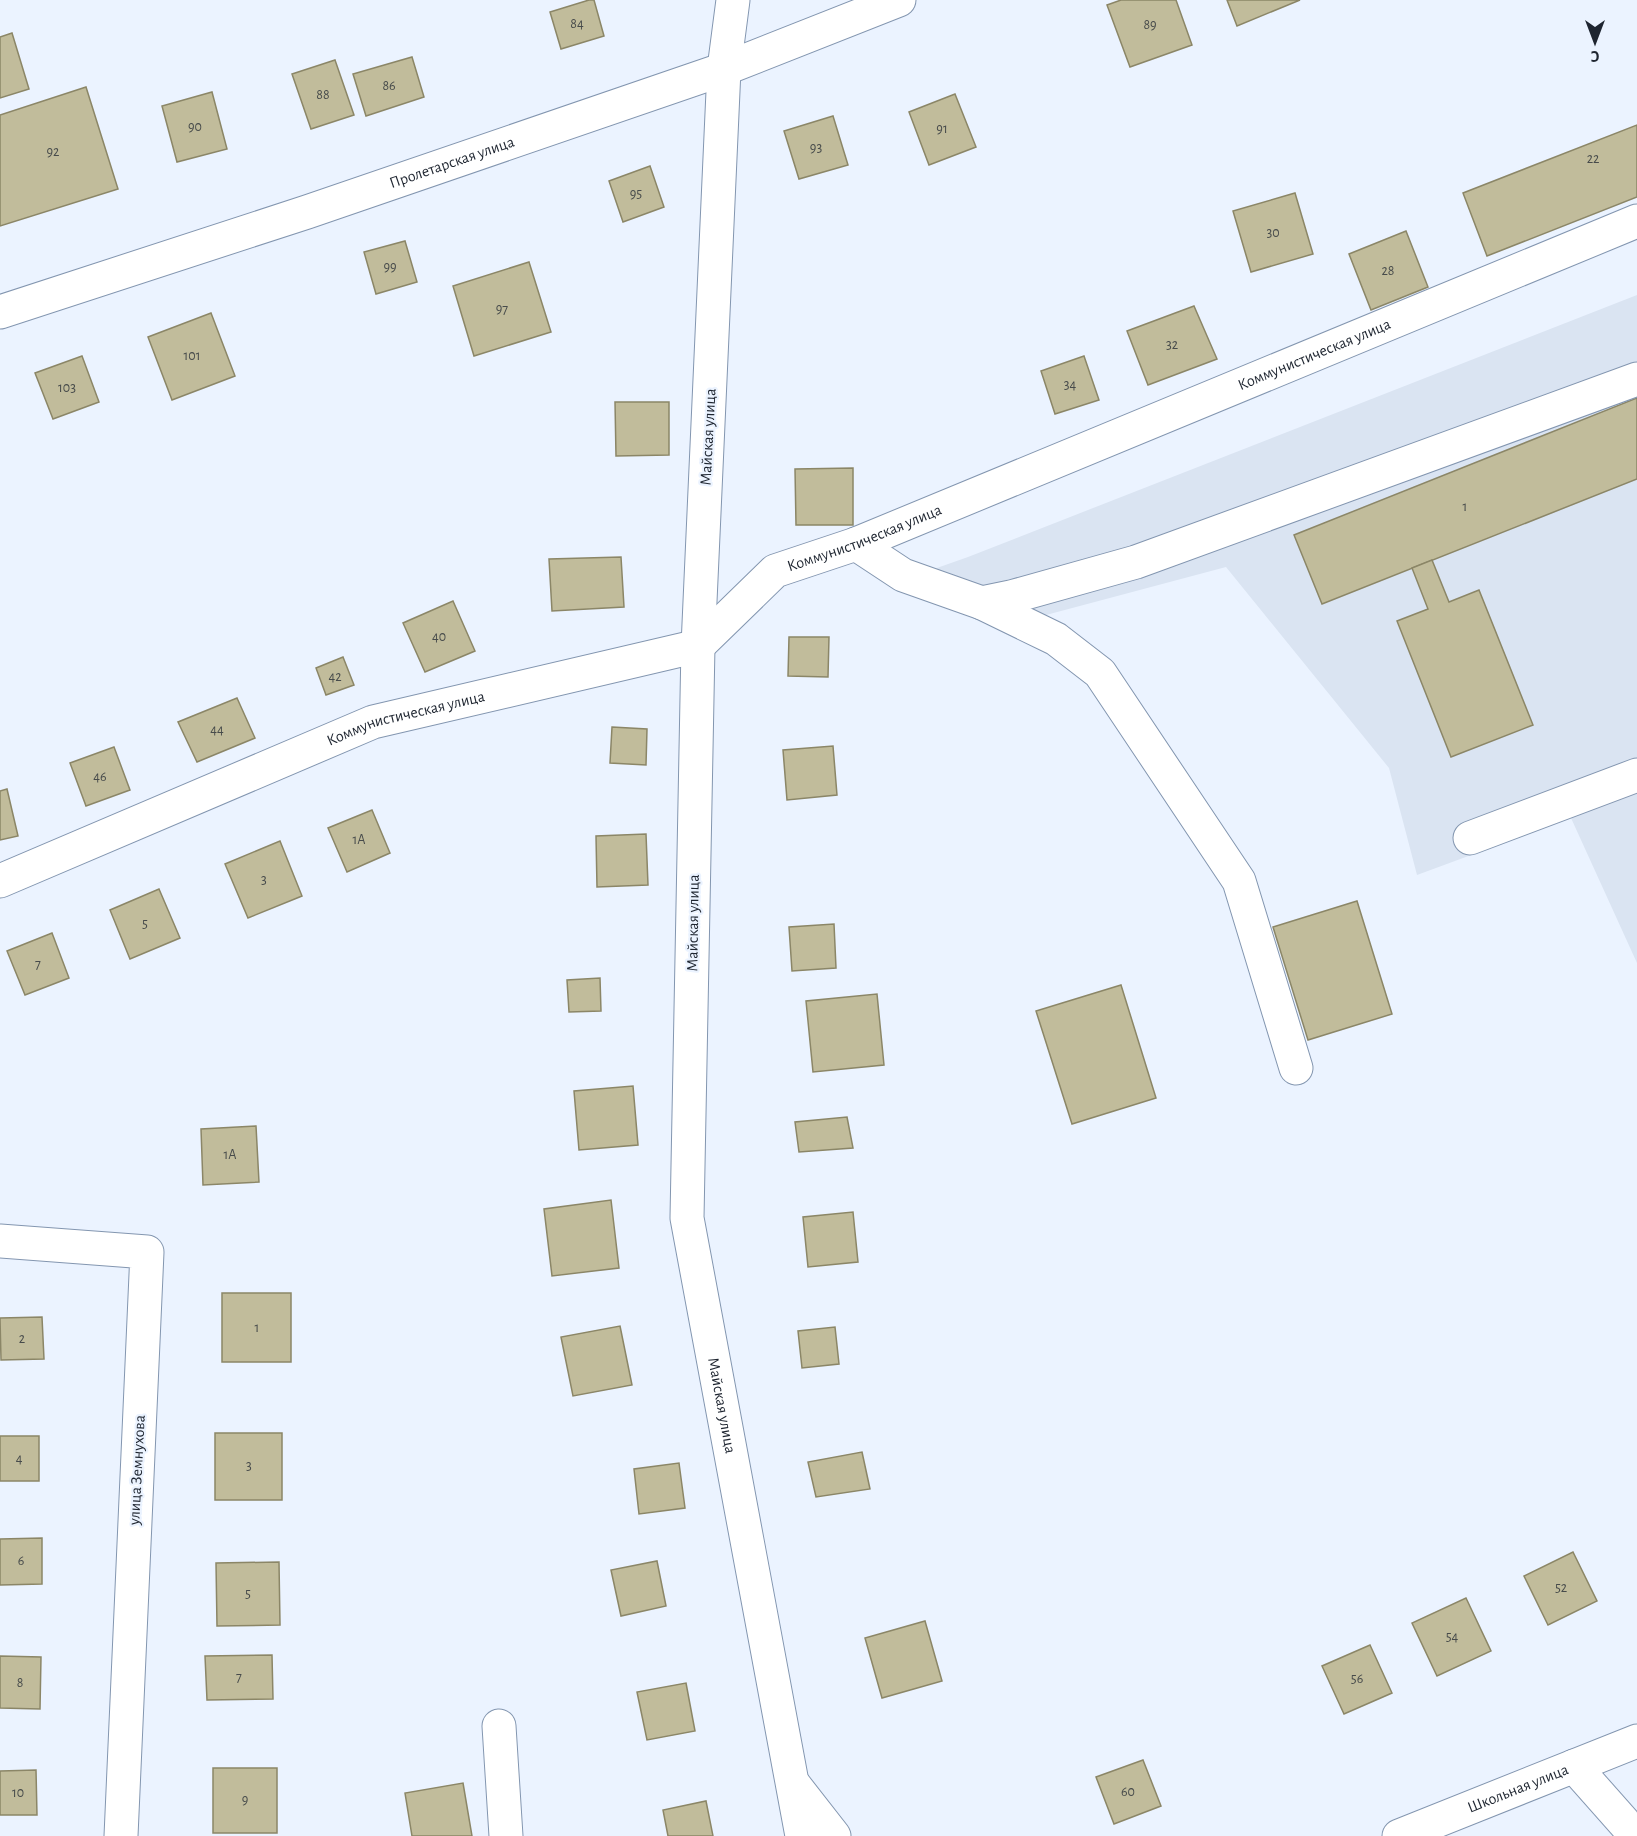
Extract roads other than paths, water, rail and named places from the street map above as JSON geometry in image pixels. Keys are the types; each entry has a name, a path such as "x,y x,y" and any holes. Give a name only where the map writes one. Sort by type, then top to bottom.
{"street":[{"name":"Майская улица","path":"733,0 724,69 698,646 687,1218 802,1836"},
{"name":"Пролетарская улица","path":"0,312 307,212 724,69 899,0"},
{"name":"Коммунистическая улица","path":"0,881 373,722 698,646 775,571 855,544 1637,221"},
{"path":"982,603 1136,562 1637,379"},
{"path":"855,544 903,575 982,603 1056,639 1100,673 1239,881 1296,1068"},
{"path":"1470,838 1637,775"},
{"name":"улица Земнухова","path":"0,1241 147,1252 121,1836"},
{"path":"499,1726 506,1836"},
{"name":"Школьная улица","path":"1399,1836 1637,1741"},
{"path":"1574,1766 1636,1836"},
{"path":"792,1783 834,1836"}]}
